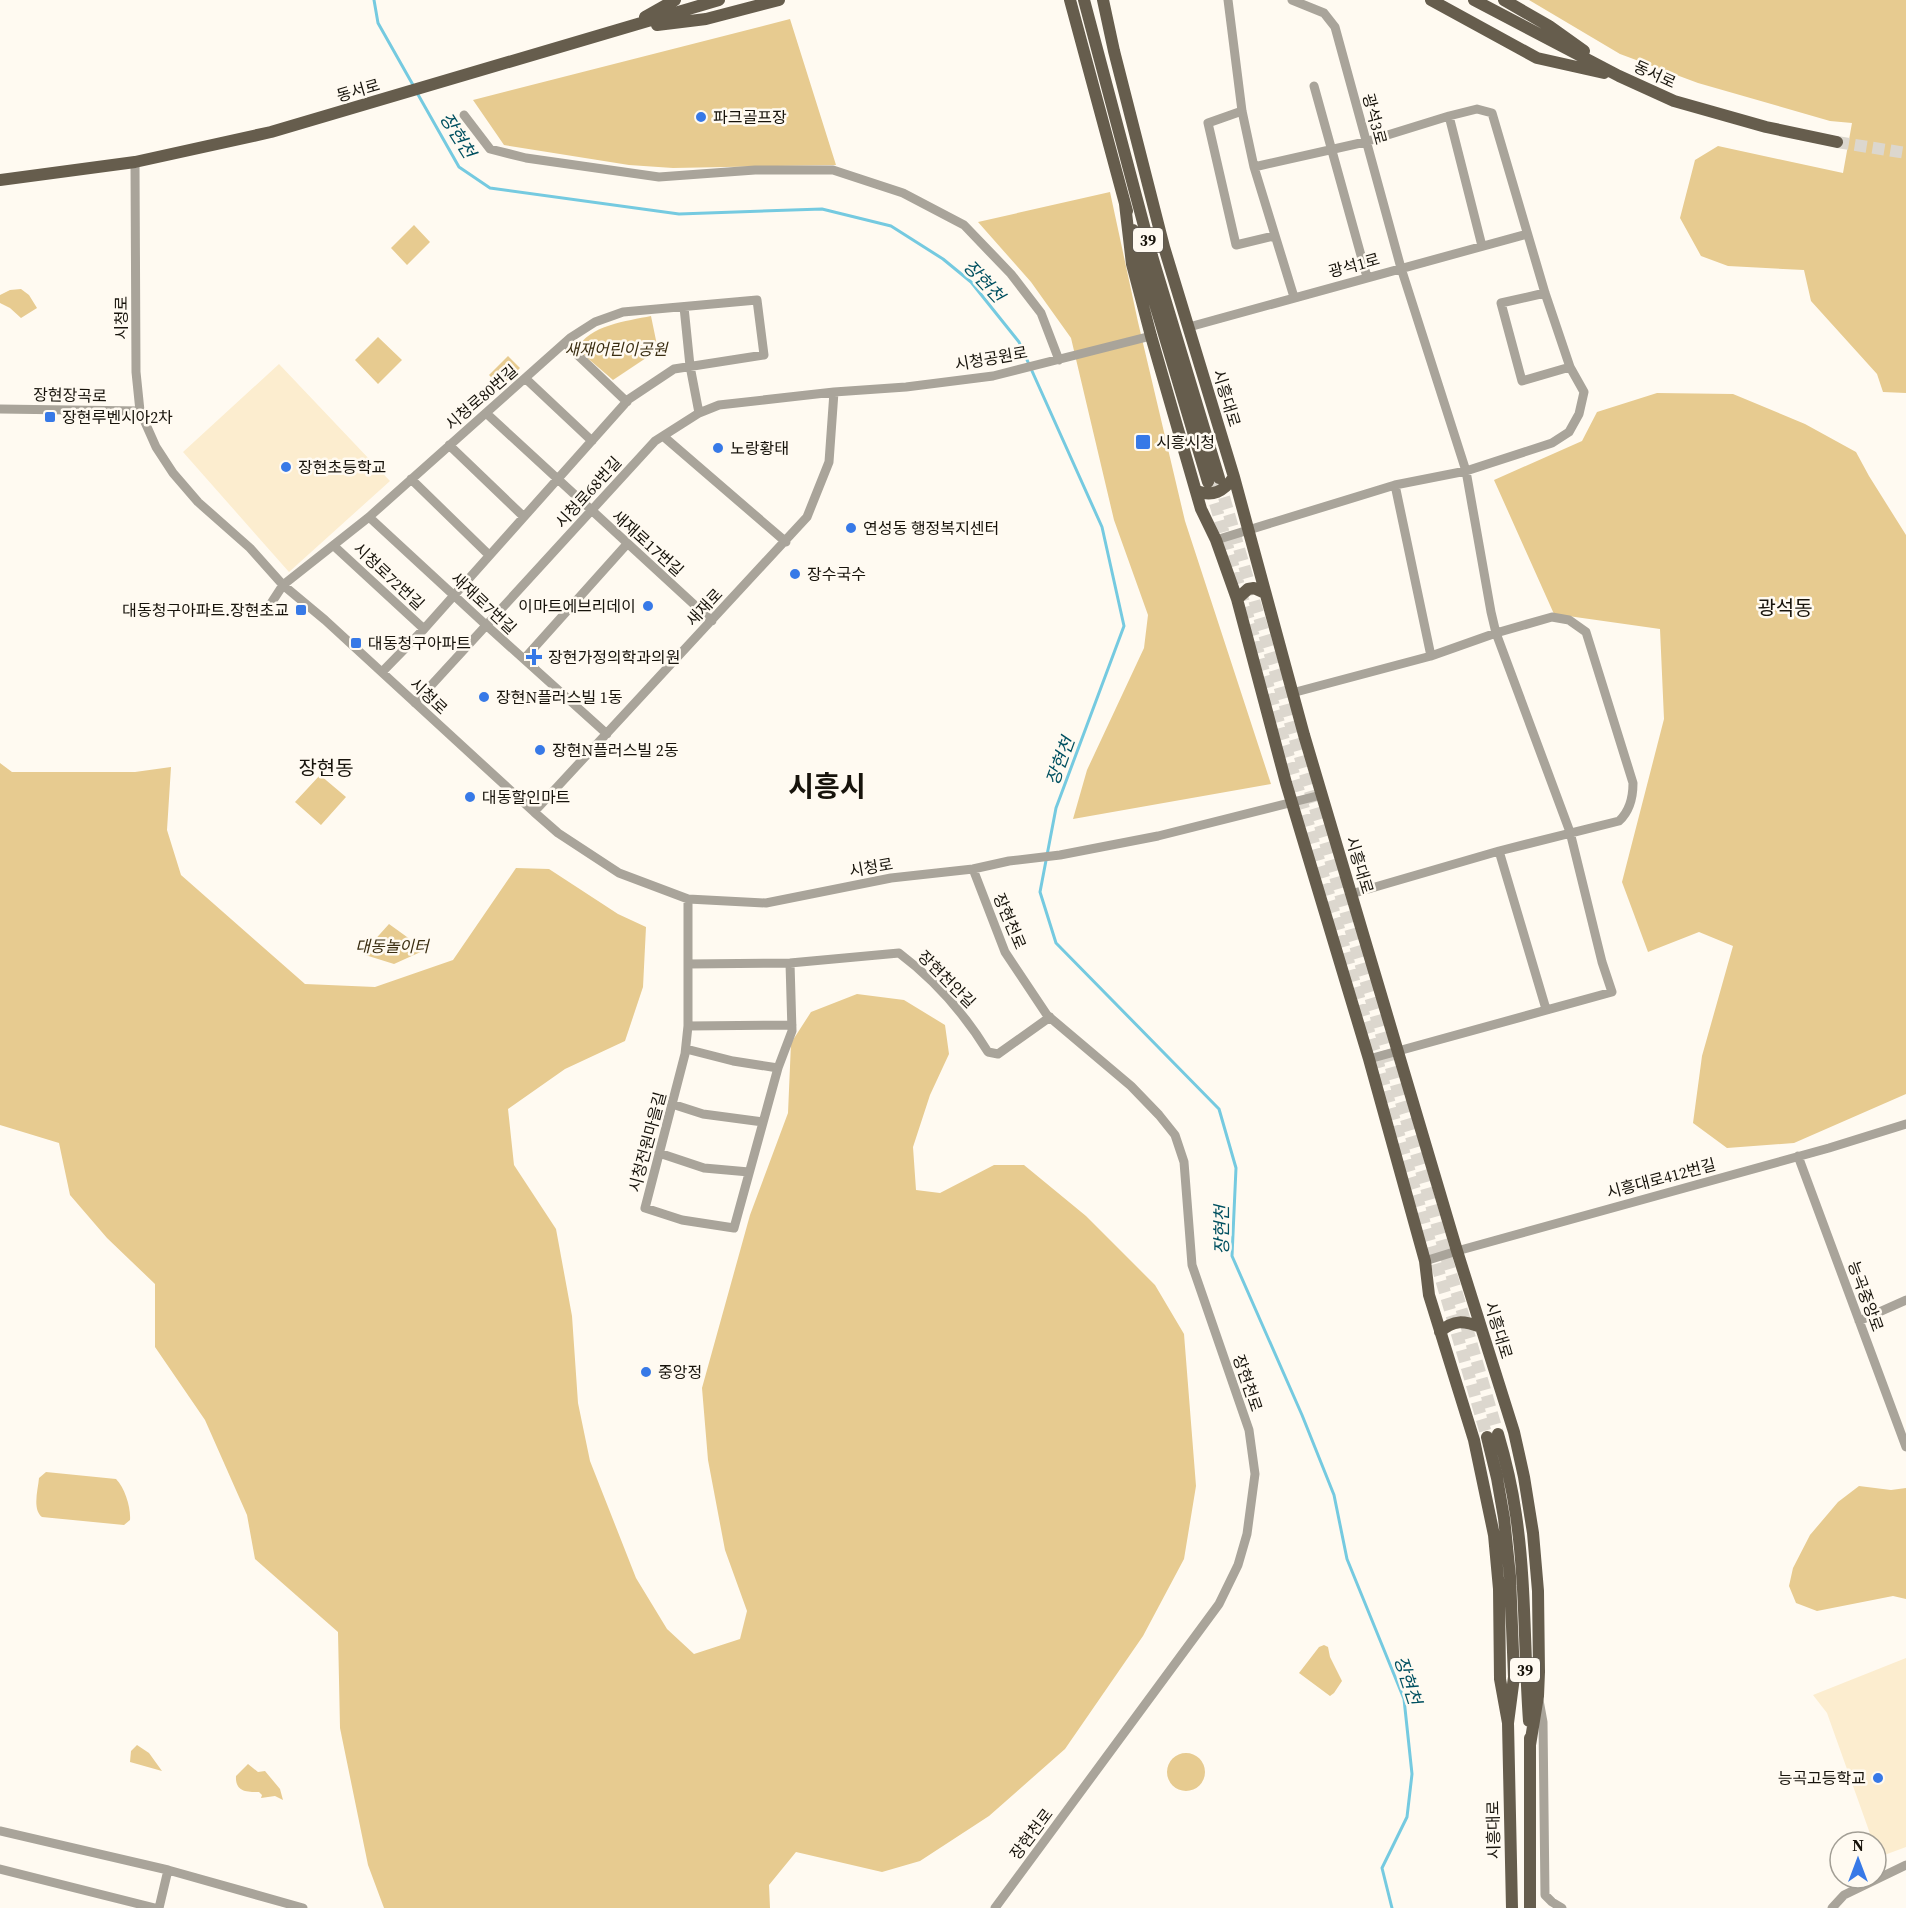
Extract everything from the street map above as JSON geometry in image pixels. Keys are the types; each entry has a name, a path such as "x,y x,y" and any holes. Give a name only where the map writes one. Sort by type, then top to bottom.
{"main road":[{"path":"623,29 675,0"},
{"name":"동서로","path":"0,180 135,162 271,132 719,0"},
{"path":"623,29 706,19 779,0"},
{"name":"시흥대로","path":"1070,0 1125,204 1214,480 1084,0"},
{"name":"시흥대로","path":"1103,0 1164,247 1234,477 1321,795 1456,1251 1514,1432 1532,1522 1538,1591 1538,1696 1530,1745"},
{"path":"1431,0 1537,58 1619,76"},
{"name":"동서로","path":"1474,0 1619,76 1674,101 1766,127 1837,142"},
{"path":"1504,0 1549,26 1619,76"},
{"name":"시흥대로","path":"1125,204 1132,264 1151,336 1201,509 1216,540 1237,599 1292,803 1369,1059 1425,1261 1429,1295 1474,1440 1494,1535 1499,1589 1500,1679 1508,1723"},
{"path":"1196,491 1206,494 1216,493 1226,488 1234,477"},
{"path":"1237,599 1248,589 1254,588 1265,593"},
{"path":"1440,1332 1449,1324 1460,1321 1481,1327"},
{"name":"시흥대로","path":"1511,1905 1508,1723 1514,1677 1510,1576 1493,1436 1510,1476 1517,1517 1522,1575 1530,1745 1530,1908"},
{"name":"시흥대로","path":"1531,1879 1536,1908"}],"street":[{"path":"1228,0 1242,111 1254,166 1294,297"},
{"name":"광석3로","path":"1292,0 1324,14 1335,27 1401,268 1466,471 1496,633 1570,832 1602,962 1612,992 1546,1009"},
{"path":"1314,86 1367,277"},
{"path":"1216,540 1395,485 1466,471 1552,443 1569,432 1579,414 1584,392 1570,367 1545,293 1492,113 1477,109 1365,142 1254,166"},
{"path":"1242,111 1208,123 1236,245 1274,236"},
{"path":"464,115 490,148 526,158 659,177 755,170 833,170 903,193 964,225 1011,274 1041,313 1059,360"},
{"path":"1449,116 1482,246"},
{"name":"시청로","path":"135,162 136,372 140,411 156,447 173,473 198,502 250,548 283,585 325,620 534,812 558,832 620,873 688,899 766,903 891,878 973,869 1158,836 1321,795"},
{"name":"광석1로","path":"1189,327 1527,234"},
{"path":"1545,293 1501,303 1522,381 1570,367"},
{"name":"시청로80번길","path":"268,608 283,585 334,546 525,378 595,322 623,312 757,300 764,355"},
{"path":"684,307 690,366 699,413"},
{"name":"시청공원로","path":"834,392 906,387 993,376 1151,336"},
{"path":"565,344 627,402"},
{"name":"시청로72번길","path":"382,672 424,629 627,402 674,369 764,355"},
{"path":"525,378 592,441"},
{"name":"시청로68번길","path":"415,703 663,435 699,413 719,405 834,392"},
{"name":"새재로","path":"534,812 786,543 807,517 829,462 834,392"},
{"name":"장현장곡로","path":"0,409 140,411"},
{"name":"새재로17번길","path":"486,413 712,621"},
{"path":"663,435 786,543"},
{"path":"449,445 524,517"},
{"path":"411,479 489,555"},
{"path":"1395,485 1431,656"},
{"name":"새재로7번길","path":"369,516 607,734"},
{"path":"524,659 627,544"},
{"name":"시청로72번길","path":"334,546 424,629"},
{"path":"1292,693 1431,656 1496,633 1552,617 1569,620 1586,632 1633,783 1628,810 1619,821 1499,851 1351,894"},
{"path":"1369,1059 1398,1053 1546,1009 1499,851"},
{"name":"장현천로","path":"973,869 1005,952 1050,1017 1131,1086 1175,1135 1184,1162 1192,1265 1249,1431 1255,1474 1247,1534 1238,1564 1219,1604 995,1908"},
{"name":"시청전원마을길","path":"688,899 686,1049 645,1208 682,1220 734,1228 778,1068 792,1031 790,963"},
{"name":"장현천안길","path":"688,964 790,963 898,953 919,968 950,1000 975,1031 988,1052 998,1054 1050,1017"},
{"path":"688,1026 792,1025"},
{"path":"686,1049 733,1061 778,1068"},
{"path":"672,1104 703,1114 763,1122"},
{"name":"시흥대로412번길","path":"1425,1261 1906,1124"},
{"path":"659,1153 704,1168 749,1172"},
{"name":"능곡중앙로","path":"1798,1156 1906,1447"},
{"path":"1859,1321 1906,1300"},
{"path":"1538,1696 1543,1722 1545,1895 1562,1908"},
{"path":"0,1831 168,1870 303,1908"},
{"path":"1832,1908 1844,1895 1906,1865"},
{"path":"0,1869 119,1904 157,1908 168,1870"}],"shaded area":[{"name":"장현초등학교","path":"279,364 390,481 289,572 183,452"},
{"name":"능곡고등학교","path":"1906,1658 1906,1847 1888,1854 1888,1830 1869,1830 1827,1713 1813,1695"}],"green space":[{"path":"1529,0 1906,0 1906,393 1883,392 1877,374 1811,301 1804,270 1728,266 1701,256 1680,218 1695,160 1718,146 1843,173 1852,123 1830,121 1698,83 1620,54"},
{"path":"790,19 836,165 673,168 629,165 504,145 473,100"},
{"path":"1110,192 1185,521 1271,784 1073,819 1087,770 1144,648 1148,615 1114,520 1071,338 1031,282 978,222"},
{"path":"414,225 430,242 407,265 391,248"},
{"path":"21,289 29,295 37,308 21,318 0,303 0,295 10,290"},
{"name":"새재어린이공원","path":"651,316 658,350 613,380 577,349 590,334 599,329"},
{"path":"378,337 402,360 378,384 355,360"},
{"path":"508,356 520,368 501,387 489,375"},
{"path":"1657,393 1733,394 1805,424 1856,452 1906,535 1906,1094 1794,1143 1727,1148 1693,1123 1702,1056 1733,946 1699,932 1648,952 1622,882 1664,719 1660,629 1554,614 1494,480 1582,441 1597,412"},
{"path":"0,763 12,772 135,772 171,767 167,830 181,875 305,984 375,987 453,960 516,868 549,869 618,914 646,927 643,987 625,1041 565,1069 508,1109 514,1165 556,1229 572,1316 578,1403 590,1461 636,1578 667,1629 694,1654 740,1639 747,1611 725,1550 708,1460 702,1388 750,1215 788,1113 791,1043 811,1012 857,994 904,1000 945,1025 949,1054 930,1095 913,1147 916,1190 940,1193 994,1165 1024,1165 1086,1216 1155,1285 1184,1334 1196,1486 1184,1559 1143,1636 1065,1749 989,1816 920,1861 882,1872 796,1852 769,1885 770,1908 384,1908 368,1865 340,1728 338,1632 255,1559 247,1515 205,1420 155,1347 155,1284 107,1238 70,1195 59,1143 0,1125"},
{"path":"320,775 346,797 321,825 295,802"},
{"name":"대동놀이터","path":"389,924 425,950 394,964 362,954"},
{"path":"46,1472 116,1479 127,1498 130,1520 124,1525 42,1517 37,1509 36,1499 39,1478"},
{"path":"1859,1486 1891,1490 1906,1488 1906,1599 1893,1596 1817,1611 1796,1603 1789,1586 1793,1568 1810,1535 1838,1502"},
{"path":"1324,1645 1328,1647 1330,1657 1342,1681 1330,1696 1299,1673 1319,1647"},
{"path":"137,1745 149,1753 162,1771 130,1762 131,1751"},
{"path":"1186,1753 1193,1754 1199,1759 1204,1765 1204,1779 1199,1785 1193,1790 1186,1791 1179,1790 1173,1785 1168,1779 1167,1772 1168,1765 1173,1759 1179,1754"},
{"path":"248,1764 258,1772 265,1771 280,1789 283,1800 275,1796 261,1798 262,1795 259,1792 246,1791 237,1785 236,1776"}],"waterway":[{"name":"장현천","path":"374,0 378,23 413,85"},
{"name":"장현천","path":"416,91 459,167 490,188 679,214 822,209 891,226 943,259 971,282 1019,342 1102,527 1124,626 1056,808 1040,892 1056,943 1219,1109 1236,1168 1232,1256 1302,1415 1334,1495 1347,1559 1404,1699 1412,1774 1407,1817 1382,1868 1392,1908"}],"tunnel":[{"path":"1837,142 1906,153"},
{"path":"1219,480 1498,1434"},
{"path":"1210,486 1487,1437"}],"place":[{"name":"파크골프장","path":"701,117"},
{"name":"장현루벤시아2차","path":"50,417"},
{"name":"시흥시청","path":"1143,442"},
{"name":"노랑황태","path":"718,448"},
{"name":"장현초등학교","path":"286,467"},
{"name":"연성동 행정복지센터","path":"851,528"},
{"name":"장수국수","path":"795,574"},
{"name":"이마트에브리데이","path":"648,606"},
{"name":"대동청구아파트.장현초교","path":"301,610"},
{"name":"대동청구아파트","path":"356,643"},
{"name":"장현가정의학과의원","path":"534,657"},
{"name":"장현N플러스빌 1동","path":"484,697"},
{"name":"장현N플러스빌 2동","path":"540,750"},
{"name":"대동할인마트","path":"470,797"},
{"name":"중앙정","path":"646,1372"},
{"name":"능곡고등학교","path":"1878,1778"}],"district":[{"name":"광석동","path":"1785,608"},
{"name":"장현동","path":"326,768"},
{"name":"시흥시","path":"827,786"}]}
